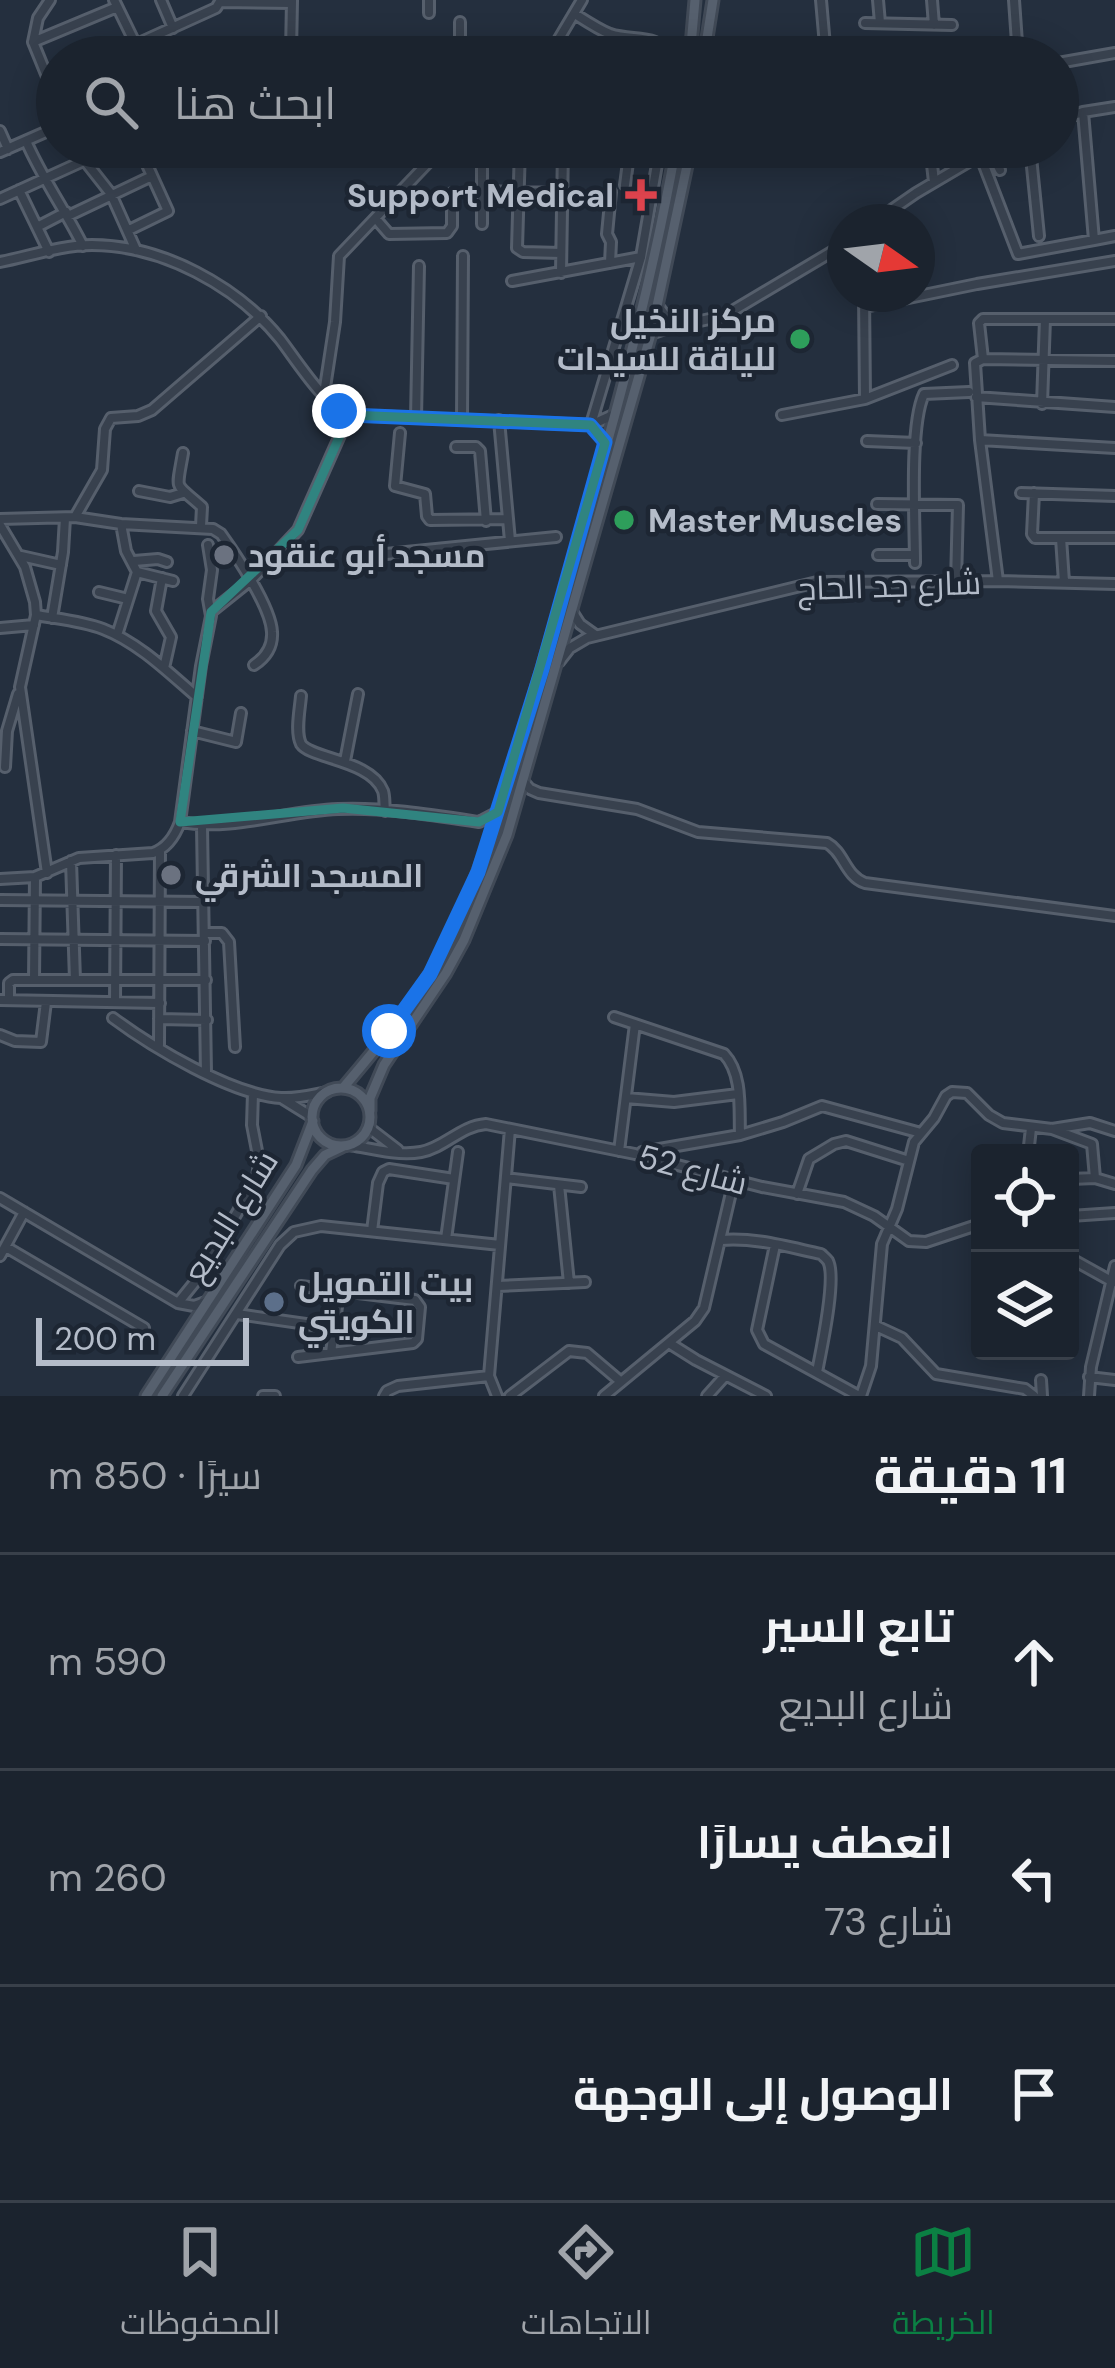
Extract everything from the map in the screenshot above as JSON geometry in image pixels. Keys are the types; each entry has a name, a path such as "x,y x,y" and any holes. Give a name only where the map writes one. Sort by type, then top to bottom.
{"main road":[{"path":"692,36 695,0"},
{"path":"707,36 713,0"},
{"path":"672,168 613,415 489,838 467,898 430,974 365,1064 343,1088 327,1092 314,1107 312,1119 327,1143 347,1146 368,1127 370,1098 384,1065 446,973 494,871 651,334 687,168"},
{"path":"343,1088 360,1095 370,1111"},
{"name":"شارع البديع","path":"146,1396 296,1165 312,1119"},
{"name":"شارع البديع","path":"162,1396 316,1164 347,1146"}],"street":[{"path":"36,48 35,26 50,0"},
{"path":"160,0 173,28"},
{"path":"429,0 429,13"},
{"path":"561,36 582,0"},
{"path":"821,0 824,36"},
{"path":"878,0 880,23"},
{"path":"932,0 934,25"},
{"path":"1013,0 1016,36"},
{"path":"158,36 216,8 220,1 292,2 291,36"},
{"path":"46,36 116,4 126,36"},
{"path":"575,14 608,33 628,36"},
{"path":"460,22 460,36"},
{"path":"865,22 952,25"},
{"path":"1079,59 1115,53"},
{"path":"1079,113 1115,107"},
{"path":"1083,112 1094,240"},
{"path":"0,131 4,150 36,136"},
{"path":"26,141 36,163"},
{"path":"38,168 82,246"},
{"path":"1,195 67,168"},
{"path":"91,168 111,194 136,250"},
{"path":"129,230 167,214 169,207 148,168"},
{"path":"324,394 338,261 423,168"},
{"path":"482,168 482,224"},
{"path":"519,168 517,248 561,253"},
{"path":"561,272 563,168"},
{"path":"625,185 627,168"},
{"path":"590,425 641,257 657,168"},
{"path":"932,168 934,182"},
{"path":"904,204 958,168"},
{"path":"985,168 1018,254 1115,236"},
{"path":"1032,168 1039,236"},
{"path":"37,227 152,176"},
{"path":"19,190 49,253"},
{"path":"481,191 562,193"},
{"path":"610,192 610,263"},
{"path":"376,219 389,234 447,233 452,226 452,193"},
{"path":"0,262 82,246 136,250 182,266 261,316 339,411 349,415 590,425 613,415"},
{"path":"651,334 724,316 827,255"},
{"path":"462,419 463,256"},
{"path":"512,281 641,257"},
{"path":"935,293 1115,261"},
{"path":"416,418 419,266"},
{"path":"658,306 668,319 682,325"},
{"path":"865,312 865,399"},
{"path":"52,618 70,518 102,470 107,423 111,418 152,410 261,316"},
{"path":"1042,404 1045,319"},
{"path":"998,581 973,394 980,320 1115,319"},
{"path":"979,361 1115,361"},
{"path":"782,415 865,399 952,365"},
{"path":"878,555 915,559 916,443 924,394 1115,407"},
{"path":"211,612 289,543 349,415"},
{"path":"499,420 510,541"},
{"path":"590,425 605,442"},
{"path":"400,433 395,486 425,494 430,520 508,519"},
{"path":"980,440 1115,448"},
{"path":"867,441 916,443"},
{"path":"456,447 480,451 486,521"},
{"path":"183,453 178,485 202,507 201,526"},
{"path":"139,491 183,494"},
{"path":"1021,493 1115,496"},
{"path":"1034,494 1033,537 1115,538"},
{"path":"877,504 958,505 956,583"},
{"path":"5,767 4,731 35,620 30,581 0,522 70,518 201,526 221,534 269,619 273,636 254,665"},
{"path":"121,524 126,551 135,566 173,581"},
{"path":"386,554 556,537"},
{"path":"1061,538 1064,582"},
{"path":"0,879 34,877 71,862 160,850 172,838 180,822 211,612 208,545"},
{"path":"20,556 61,565"},
{"path":"135,566 158,559 167,562"},
{"path":"116,635 135,566"},
{"path":"162,578 156,611 171,637 164,668"},
{"name":"شارع جد الحاج","path":"558,664 578,642 596,635 808,583 1115,584"},
{"path":"99,592 128,599"},
{"path":"573,613 596,635"},
{"path":"0,628 52,618 97,627 164,668 197,697"},
{"path":"20,686 47,873"},
{"path":"345,761 358,694"},
{"path":"301,696 298,739 302,745 345,761 380,786 385,811"},
{"path":"192,730 236,742 241,712"},
{"path":"523,782 539,793 645,811 698,832 827,843 854,878 865,884 1115,916"},
{"path":"518,800 539,793"},
{"path":"180,822 231,824 330,809 479,822 498,812"},
{"path":"479,822 489,838"},
{"path":"202,826 206,1073"},
{"path":"159,1047 160,850"},
{"path":"115,1002 116,855"},
{"path":"71,862 75,980"},
{"path":"34,877 34,980"},
{"path":"0,900 204,902"},
{"path":"0,939 161,941 222,933 229,942 235,1047"},
{"path":"160,1003 4,1000 10,981 206,980"},
{"path":"0,1035 41,1042 46,1002"},
{"path":"614,1017 724,1054 735,1069 740,1135"},
{"path":"113,1018 206,1073 253,1093 282,1098 327,1092"},
{"path":"159,1019 207,1020"},
{"path":"619,1150 635,1024"},
{"path":"775,1245 759,1337 847,1393 860,1396 868,1380 876,1326 880,1254 914,1142 946,1096 960,1091 973,1096 996,1119 1031,1128 1081,1122 1115,1131"},
{"path":"178,1303 203,1272 257,1178 253,1093"},
{"path":"626,1098 674,1102 737,1094"},
{"path":"282,1098 312,1119"},
{"path":"634,1154 740,1135 822,1106 921,1133"},
{"name":"شارع 52","path":"347,1146 429,1150 475,1125 510,1129 844,1202 874,1216 901,1238 918,1242 971,1227"},
{"path":"368,1127 399,1151"},
{"path":"1029,1144 1031,1128"},
{"path":"497,1396 489,1376 510,1129"},
{"path":"1052,1129 1092,1144 1095,1178"},
{"path":"797,1194 808,1159 838,1142 909,1161"},
{"path":"446,1239 458,1152"},
{"path":"372,1232 383,1172 454,1179"},
{"path":"506,1178 580,1187"},
{"path":"1079,1179 1115,1184"},
{"path":"604,1396 694,1321 704,1307 734,1180"},
{"path":"559,1184 569,1283"},
{"path":"0,1198 178,1303 194,1306 210,1300"},
{"path":"24,1212 3,1251 144,1328"},
{"path":"1079,1215 1115,1213"},
{"path":"183,1396 286,1238 302,1228 321,1226 500,1245"},
{"path":"721,1240 821,1254 830,1265 817,1372"},
{"path":"1079,1263 1113,1282"},
{"path":"1089,1396 1115,1266"},
{"path":"498,1286 585,1282"},
{"path":"298,1357 413,1343 420,1307 415,1300 302,1286"},
{"path":"331,1352 339,1291"},
{"path":"178,1303 187,1314 190,1331"},
{"path":"237,1314 334,1328"},
{"path":"876,1326 902,1338 936,1374 1025,1389 1038,1396 1041,1380"},
{"path":"669,1343 766,1396"},
{"path":"510,1396 568,1351 586,1353 620,1382"},
{"path":"384,1396 392,1387 489,1376"},
{"path":"707,1396 725,1376"},
{"path":"1089,1378 1115,1380"},
{"path":"263,1396 275,1396"}],"highlighted area":[{"path":"349,415 591,425 605,443 498,812 479,822 343,808 180,822 211,612 298,530"}],"place":[{"name":"Support Medical","path":"641,195"},
{"name":"مركز النخيل للياقة للسيدات","path":"800,339"},
{"name":"Master Muscles","path":"624,520"},
{"name":"مسجد أبو عنقود","path":"224,555"},
{"name":"المسجد الشرقي","path":"171,875"},
{"name":"بيت التمويل الكويتي","path":"274,1302"}],"route":[{"path":"339,411 590,425 605,442 542,669 478,872 430,974 389,1031"}]}
